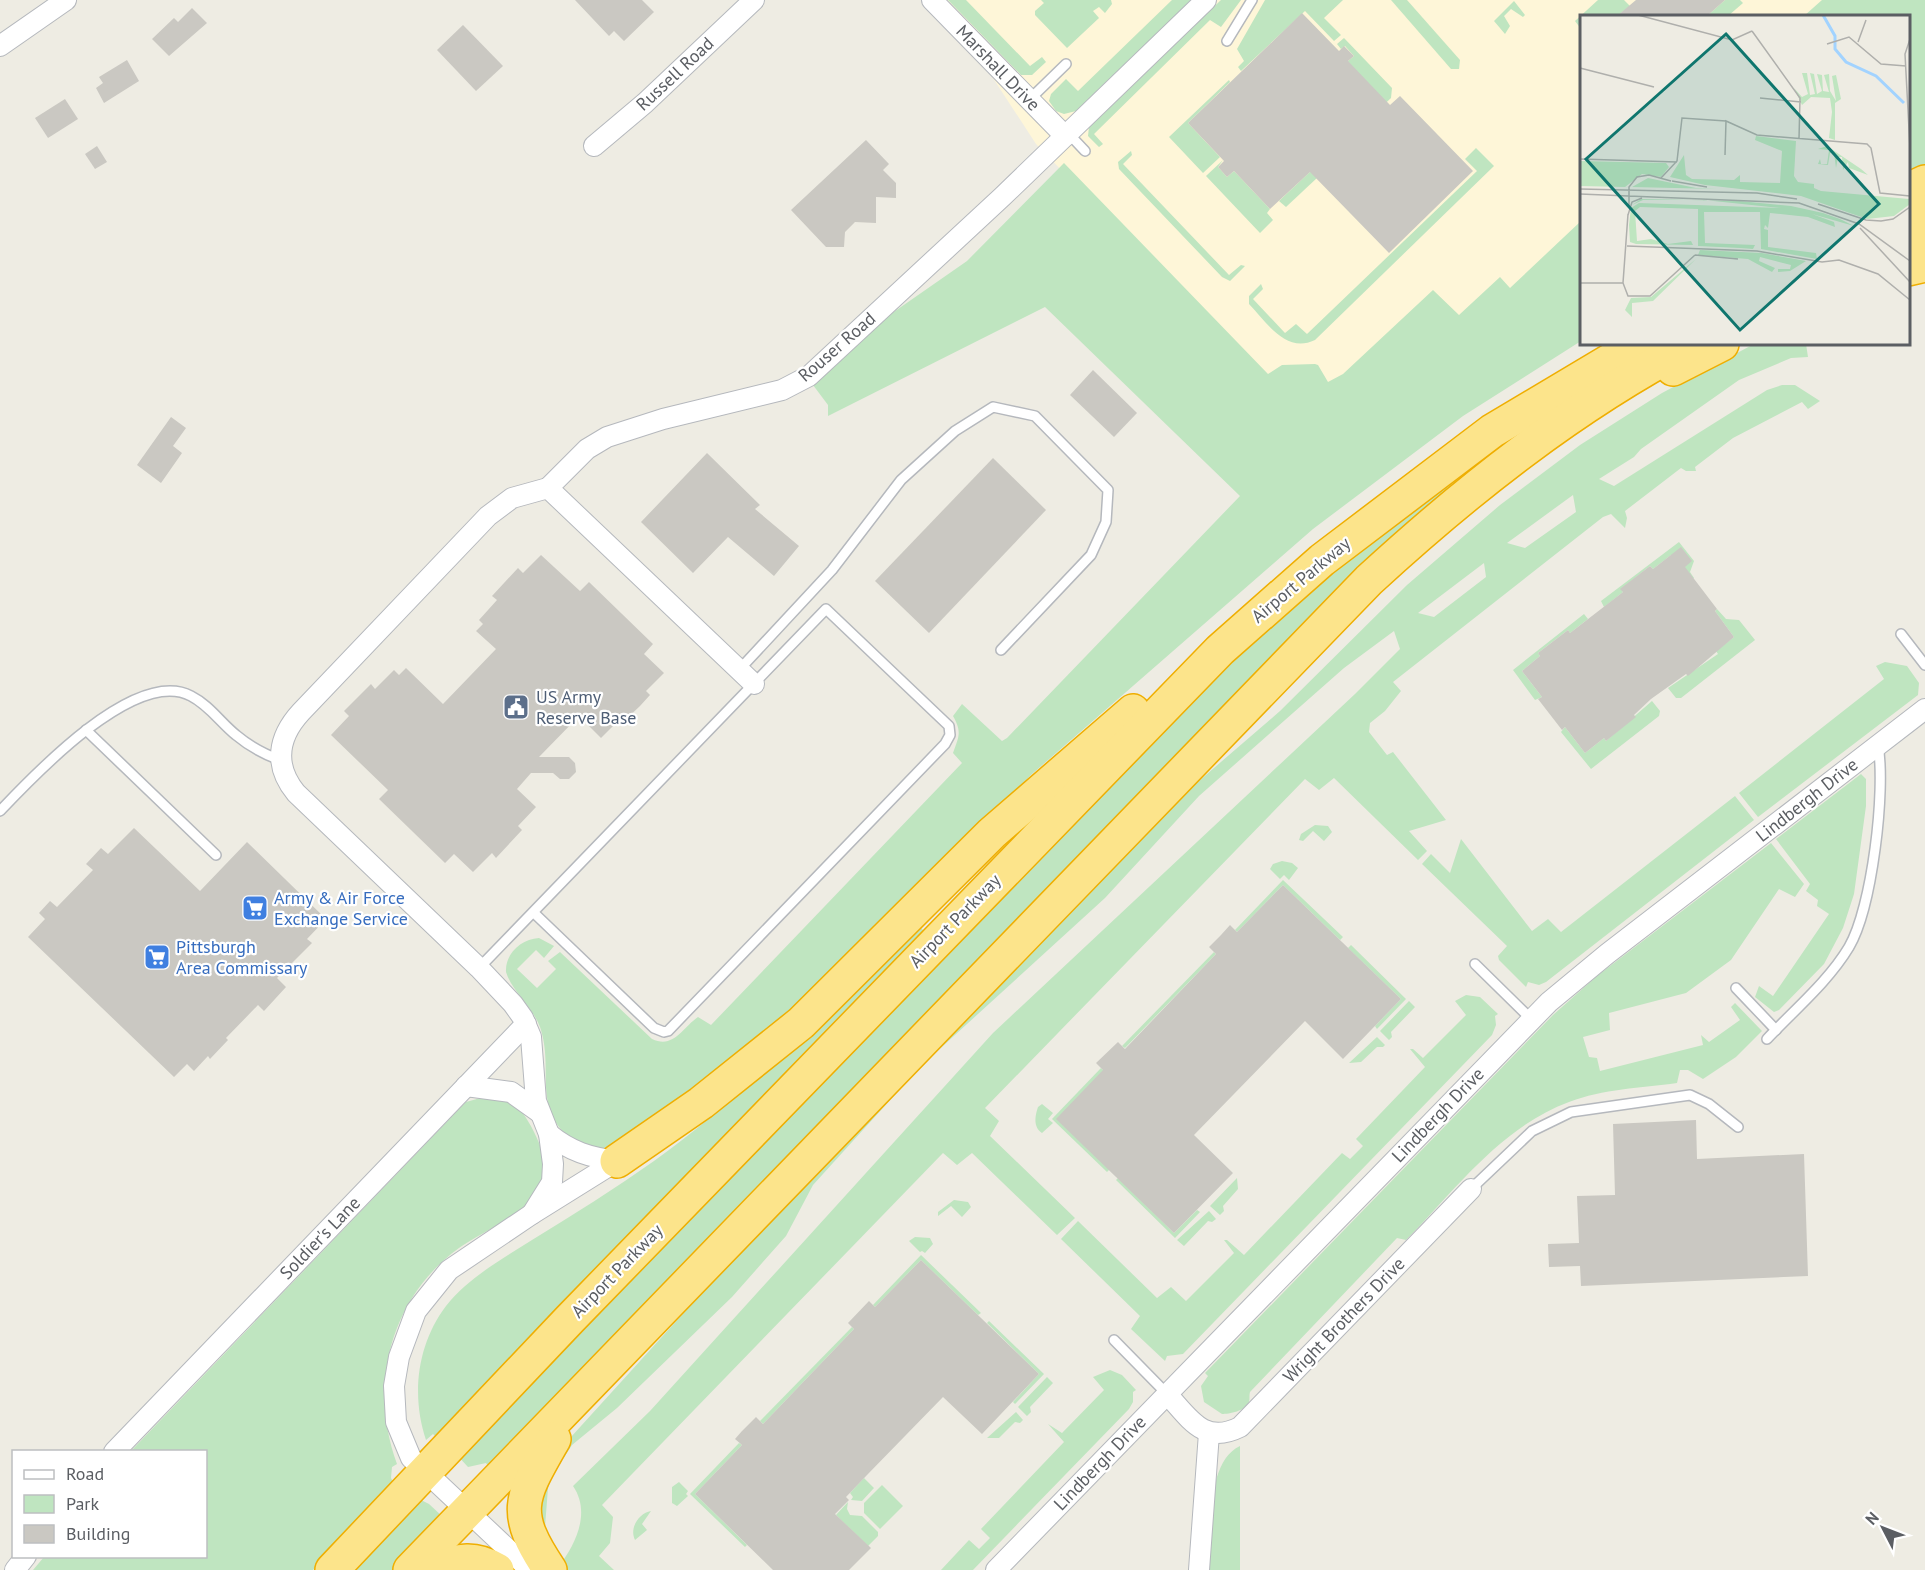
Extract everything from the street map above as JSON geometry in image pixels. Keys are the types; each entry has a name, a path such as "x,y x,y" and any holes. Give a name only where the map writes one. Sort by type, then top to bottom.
{"highway":[{"path":"1910,189 1925,182"},
{"path":"1910,217 1925,212"},
{"path":"1910,243 1925,237"},
{"path":"1910,269 1925,265"},
{"path":"1577,378 1614,345"},
{"name":"Airport Parkway","path":"332,1570 425,1470 1171,697 1262,611 1322,560 1492,431 1577,378 1636,345"},
{"path":"410,1570 1369,580 1468,492 1551,431 1662,359 1689,345"},
{"path":"1551,431 1720,345"},
{"path":"617,1161 701,1103 801,1023 1000,826 1100,737 1322,560"},
{"path":"550,1570 531,1542 524,1521 523,1508 532,1476 578,1397"},
{"path":"436,1570 466,1560 483,1562 497,1570"}],"street":[{"path":"0,46 66,0"},
{"name":"Russell Road","path":"594,146 645,103 754,0"},
{"name":"Marshall Drive","path":"932,0 1066,135"},
{"name":"Rouser Road","path":"548,488 587,449 607,437 663,419 782,390 800,382 1066,135 1206,0"},
{"path":"532,1214 552,1182 549,1134 540,1112 531,1037 526,1024 513,1004 479,968 296,793 284,774 280,760 280,745 291,722 488,516 512,498 548,488 754,684"},
{"name":"Lindbergh Drive","path":"996,1570 1531,1019 1607,954 1925,709"},
{"name":"Soldier's Lane","path":"116,1450 526,1024"},
{"path":"466,1086 510,1092 540,1112"},
{"path":"549,1134 580,1155 617,1161"},
{"path":"530,1570 411,1458 396,1422 394,1386 406,1333 416,1311 449,1270 532,1214 617,1161"},
{"name":"Wright Brothers Drive","path":"1209,1433 1227,1434 1240,1427 1471,1189"},
{"path":"1167,1394 1197,1425 1209,1433 1199,1570"},
{"path":"15,1570 25,1558"}],"lane":[{"path":"1227,41 1252,0"},
{"path":"1029,100 1066,64"},
{"path":"1066,135 1085,151"},
{"path":"739,670 832,570 901,480 955,431 993,407 1035,416 1108,490 1106,522 1091,555 1001,650"},
{"path":"479,968 533,912 754,684 826,609 946,723 950,735 945,744 668,1031 654,1028 533,912"},
{"path":"1901,634 1925,665"},
{"path":"0,811 57,752 86,730 147,694 171,689 195,697 236,736 265,754 280,760"},
{"path":"86,730 216,855"},
{"path":"1767,1039 1830,973 1857,930 1867,894 1877,822 1880,763 1878,745"},
{"path":"1475,964 1531,1019"},
{"path":"1736,988 1776,1030"},
{"path":"1471,1189 1532,1131 1570,1112 1690,1095 1709,1104 1738,1127"},
{"path":"1114,1340 1167,1394"}],"shaded area":[{"path":"942,0 1836,0 1819,15 1580,15 1580,235 1339,456 1036,144"}],"green space":[{"path":"948,0 966,0 1030,66 1042,57 1046,62 1032,75 1021,75"},
{"path":"1041,0 1111,0 1112,4 1105,13 1099,7 1093,11 1099,18 1067,48 1035,15 1035,11 1044,3"},
{"path":"1172,0 1192,0 1076,111 1064,114 1056,111 1049,101 1051,94 1066,79 1078,91"},
{"path":"1221,0 1241,0 1221,27 1210,20 1094,134 1103,144 1099,147 1088,136 1089,127"},
{"path":"1265,0 1343,0 1324,18 1341,35 1334,41 1305,11 1241,71 1238,67 1244,61 1237,49"},
{"path":"1391,0 1407,0 1460,60 1459,69 1451,69"},
{"path":"1598,0 1624,0 1630,6 1618,15 1582,15"},
{"path":"1725,0 1740,0 1743,3 1729,15 1708,15"},
{"path":"1822,0 1925,0 1925,168 1910,176 1910,15 1805,15"},
{"path":"1514,1 1525,15 1523,17 1511,9 1504,16 1510,26 1505,34 1494,21"},
{"path":"1580,16 1580,28 1575,21"},
{"path":"1344,38 1392,88 1391,98 1343,144 1348,61 1354,56 1345,46 1341,49 1337,44"},
{"path":"1229,80 1230,82 1188,123 1220,157 1203,173 1169,137"},
{"path":"1476,148 1494,166 1315,340 1295,343 1286,340 1270,327 1249,304 1249,296 1261,284 1263,289 1253,299 1285,333 1296,324 1307,334 1477,171 1465,159"},
{"path":"1131,151 1132,155 1123,164 1229,275 1241,265 1245,266 1230,281 1222,277 1119,169 1118,162"},
{"path":"1223,160 1218,167 1227,177 1234,171 1270,209 1267,213 1273,220 1260,233 1206,176"},
{"path":"1064,163 1268,374 1282,365 1315,364 1318,365 1328,382 1343,374 1433,290 1459,315 1500,277 1510,288 1580,222 1580,342 1463,416 1313,529 1032,774 848,958 751,1047 613,1145 598,1150 584,1148 561,1129 553,1116 548,1103 544,1043 540,1027 506,972 508,959 520,944 539,938 554,946 544,958 536,950 517,969 537,988 556,969 548,961 560,952 652,1039 666,1041 672,1039 698,1017 711,1025 962,763 953,753 959,734 953,716 962,704 1002,741 1007,738 1240,496 1045,307 828,416 828,405 813,385 888,316 967,261"},
{"path":"1312,170 1318,177 1286,207 1279,201"},
{"path":"1752,345 1806,345 1808,357 1791,358 1739,380 1641,449 1634,457 1599,479 1614,486 1767,390 1782,385 1795,385 1820,401 1808,409 1802,402 1733,438 1695,467 1696,471 1686,471 1681,468 1625,511 1627,518 1625,528 1611,514 1603,517 1393,682 1401,691 1385,711 1370,723 1369,732 1387,755 1393,752 1446,820 1409,831 1427,851 1418,860 1334,778 1319,790 1305,779 985,1108 999,1121 990,1136 1075,1218 1057,1235 972,1153 957,1165 943,1153 602,1505 613,1517 610,1543 599,1556 614,1570 563,1570 559,1566 576,1538 581,1517 581,1506 573,1486 650,1411 993,1033 1355,694 1400,649 1394,631 1344,668 1199,796 1105,898 921,1066 813,1185 786,1236 732,1297 617,1408 572,1445 552,1476 548,1488 544,1540 542,1512 545,1485 555,1460 571,1437 720,1273 1141,831 1280,711 1407,585 1500,505 1580,445 1662,393","holes":["1573,495 1576,512 1525,548 1507,543","1484,563 1486,577 1434,617 1418,613"]},
{"path":"1573,395 489,1468 486,1463 468,1467 456,1454 1188,696 1390,520"},
{"path":"1679,542 1694,561 1690,572 1694,578 1691,580 1671,555 1653,569 1650,566 1621,589 1623,592 1604,607 1601,601"},
{"path":"1717,609 1726,619 1739,620 1755,640 1681,698 1676,698 1668,688 1718,654 1716,651 1734,637 1715,611"},
{"path":"1584,614 1588,619 1570,633 1568,630 1538,653 1540,656 1522,671 1542,697 1535,700 1513,670"},
{"path":"1885,662 1907,666 1919,683 1918,695 1758,817 1739,793 1884,679 1876,666"},
{"path":"1652,701 1660,711 1659,716 1591,769 1561,732 1565,727 1585,753 1604,738 1606,741"},
{"path":"1861,774 1866,779 1866,806 1854,894 1843,928 1824,964 1779,1010 1774,1012 1755,997 1759,986 1773,996 1829,914 1817,906 1818,900 1806,891 1810,884 1776,839"},
{"path":"1735,796 1754,820 1546,982 1539,985 1528,982 1526,987 1499,960 1498,956 1507,946 1422,864 1431,854 1450,873 1461,839 1532,931 1548,919 1561,932"},
{"path":"1315,825 1328,826 1332,832 1324,841 1313,831 1303,841 1299,840 1301,834"},
{"path":"1771,843 1804,884 1795,897 1779,889 1731,960 1686,993 1609,1013 1610,1030 1583,1037 1589,1057 1597,1058 1600,1071 1703,1045 1701,1035 1709,1042 1740,1020 1731,1007 1735,1003 1762,1031 1736,1057 1703,1079 1688,1070 1680,1070 1677,1083 1582,1098 1544,1113 1522,1127 1480,1162 1406,1240 1397,1238 1250,1392 1249,1402 1244,1408 1233,1413 1222,1414 1204,1402 1201,1386 1208,1376 1205,1373 1553,1015 1597,976"},
{"path":"1282,861 1292,863 1298,868 1289,880 1284,875 1280,879 1270,869 1273,864"},
{"path":"1283,880 1343,937 1340,940 1283,885 1237,932 1235,930"},
{"path":"917,924 925,932 438,1439 433,1434 426,1440 421,1423 418,1388 423,1353 436,1321 455,1296 486,1270 654,1161 724,1106 790,1048"},
{"path":"1351,945 1406,999 1377,1029 1375,1026 1401,999 1348,948"},
{"path":"1214,952 1216,954 1125,1048 1122,1046"},
{"path":"1466,995 1480,997 1498,1014 1495,1016 1496,1025 1492,1035 1183,1354 1167,1356 1165,1361 1131,1329 1140,1316 1061,1239 1078,1221 1157,1298 1171,1287 1186,1301 1234,1253 1224,1240 1244,1255 1342,1153 1350,1159 1363,1146 1356,1139 1425,1067 1410,1049 1423,1058 1466,1015 1455,1001"},
{"path":"1409,1001 1415,1007 1391,1032 1392,1037 1389,1040 1380,1031"},
{"path":"1377,1037 1385,1045 1383,1047 1377,1047 1361,1062 1349,1063"},
{"path":"1101,1068 1103,1070 1109,1170 1107,1172 1052,1119"},
{"path":"484,1097 501,1098 517,1106 540,1145 546,1173 532,1201 526,1207 459,1248 435,1268 416,1292 401,1318 391,1346 386,1375 385,1404 389,1434 397,1464 392,1467 391,1478 394,1484 313,1570 33,1570 43,1558 207,1558 207,1450 132,1450 466,1102"},
{"path":"1042,1104 1053,1113 1048,1119 1053,1123 1042,1133 1037,1128 1036,1114 1038,1107"},
{"path":"1118,1178 1174,1233 1197,1210 1200,1212 1175,1238 1116,1180"},
{"path":"1237,1178 1238,1189 1223,1206 1224,1211 1220,1215 1210,1206"},
{"path":"954,1200 968,1202 971,1207 962,1217 951,1206 938,1216 938,1212"},
{"path":"1209,1211 1216,1219 1212,1222 1208,1221 1184,1246 1177,1240"},
{"path":"915,1237 930,1238 933,1244 925,1253 920,1252 909,1241"},
{"path":"921,1255 981,1313 978,1315 921,1260 875,1307 873,1305"},
{"path":"989,1321 1044,1374 1015,1404 1013,1402 1039,1374 987,1323"},
{"path":"852,1327 854,1329 763,1424 760,1421"},
{"path":"1110,1370 1122,1375 1136,1390 1133,1392 1133,1402 1129,1409 973,1570 941,1570 969,1540 979,1549 990,1538 981,1529 1064,1442 1048,1424 1062,1433 1104,1390 1093,1377"},
{"path":"1047,1377 1053,1383 1030,1407 1031,1412 1027,1416 1018,1407"},
{"path":"1016,1412 1023,1420 1020,1423 1015,1422 999,1438 987,1438"},
{"path":"739,1443 742,1445 695,1494 747,1545 745,1547 690,1494"},
{"path":"1240,1446 1240,1570 1208,1570 1210,1520 1215,1483 1229,1455"},
{"path":"864,1478 874,1488 862,1501 851,1500 853,1497 850,1493"},
{"path":"679,1482 688,1491 686,1494 688,1496 677,1506 672,1503 672,1487"},
{"path":"882,1485 903,1506 880,1529 864,1513 864,1503"},
{"path":"421,1500 444,1518 394,1570 348,1570"},
{"path":"848,1502 847,1509 850,1515 862,1516 878,1532 878,1536 868,1546 836,1515"},
{"path":"651,1511 642,1524 647,1530 635,1540 633,1531 636,1522"}],"building":[{"path":"575,0 642,0 654,12 624,41 614,31 609,36"},
{"path":"1636,0 1725,0 1708,15 1618,15"},
{"path":"192,8 207,23 169,56 152,39 174,18 178,22"},
{"path":"1302,13 1339,51 1344,46 1354,56 1348,61 1390,105 1400,96 1473,171 1389,253 1310,172 1270,209 1234,171 1227,177 1218,167 1224,161 1188,123"},
{"path":"463,25 503,66 476,91 437,50"},
{"path":"127,60 139,81 104,103 96,88 103,83 99,77"},
{"path":"65,99 78,119 48,138 35,118"},
{"path":"866,140 889,164 883,170 896,183 896,198 876,197 876,223 855,222 845,232 844,247 826,247 791,210"},
{"path":"97,146 107,162 95,169 85,154"},
{"path":"1093,370 1137,413 1114,437 1070,395"},
{"path":"171,417 186,428 173,446 182,453 161,483 137,465"},
{"path":"707,453 760,505 755,509 799,546 774,576 728,537 693,573 641,522"},
{"path":"993,458 1046,510 929,633 875,581"},
{"path":"1681,547 1692,561 1685,567 1717,609 1715,611 1734,637 1688,676 1686,674 1651,699 1634,715 1636,717 1606,741 1604,738 1585,753 1565,727 1562,730 1538,699 1542,697 1522,671 1540,656 1538,653 1568,630 1570,633 1623,592 1620,589 1650,566 1653,569"},
{"path":"541,555 580,591 589,582 653,644 644,654 664,673 646,691 650,695 640,706 623,722 620,719 601,738 579,716 539,757 569,757 575,763 576,772 569,779 560,779 553,773 531,773 517,789 536,807 518,826 522,830 496,858 492,853 473,872 454,854 445,863 379,799 388,790 331,735 349,716 344,711 371,684 375,689 394,670 399,675 406,668 443,704 496,649 476,631 483,624 479,620 497,600 492,596 518,568 523,573"},
{"path":"134,828 200,891 247,842 326,919 307,939 312,943 277,978 286,987 264,1011 258,1005 226,1038 228,1040 210,1059 208,1056 194,1071 187,1064 174,1077 28,937 45,919 39,913 50,901 57,907 93,870 86,864 101,848 108,854"},
{"path":"1283,885 1401,999 1343,1059 1305,1021 1194,1135 1233,1173 1174,1233 1056,1119 1103,1070 1096,1063 1118,1042 1125,1049 1216,954 1209,947 1230,925 1237,932"},
{"path":"1696,1120 1697,1159 1804,1154 1808,1276 1581,1286 1580,1266 1549,1267 1548,1244 1579,1243 1577,1196 1615,1195 1613,1124"},
{"path":"921,1260 1039,1374 982,1434 943,1397 867,1475 846,1497 849,1500 835,1514 871,1548 849,1570 773,1570 695,1494 742,1445 735,1439 742,1431 756,1417 763,1424 854,1329 848,1323 869,1301 875,1307"}],"place":[{"name":"US Army Reserve Base","path":"516,707"},
{"name":"Army & Air Force Exchange Service","path":"255,908"},
{"name":"Pittsburgh Area Commissary","path":"157,957"}]}
